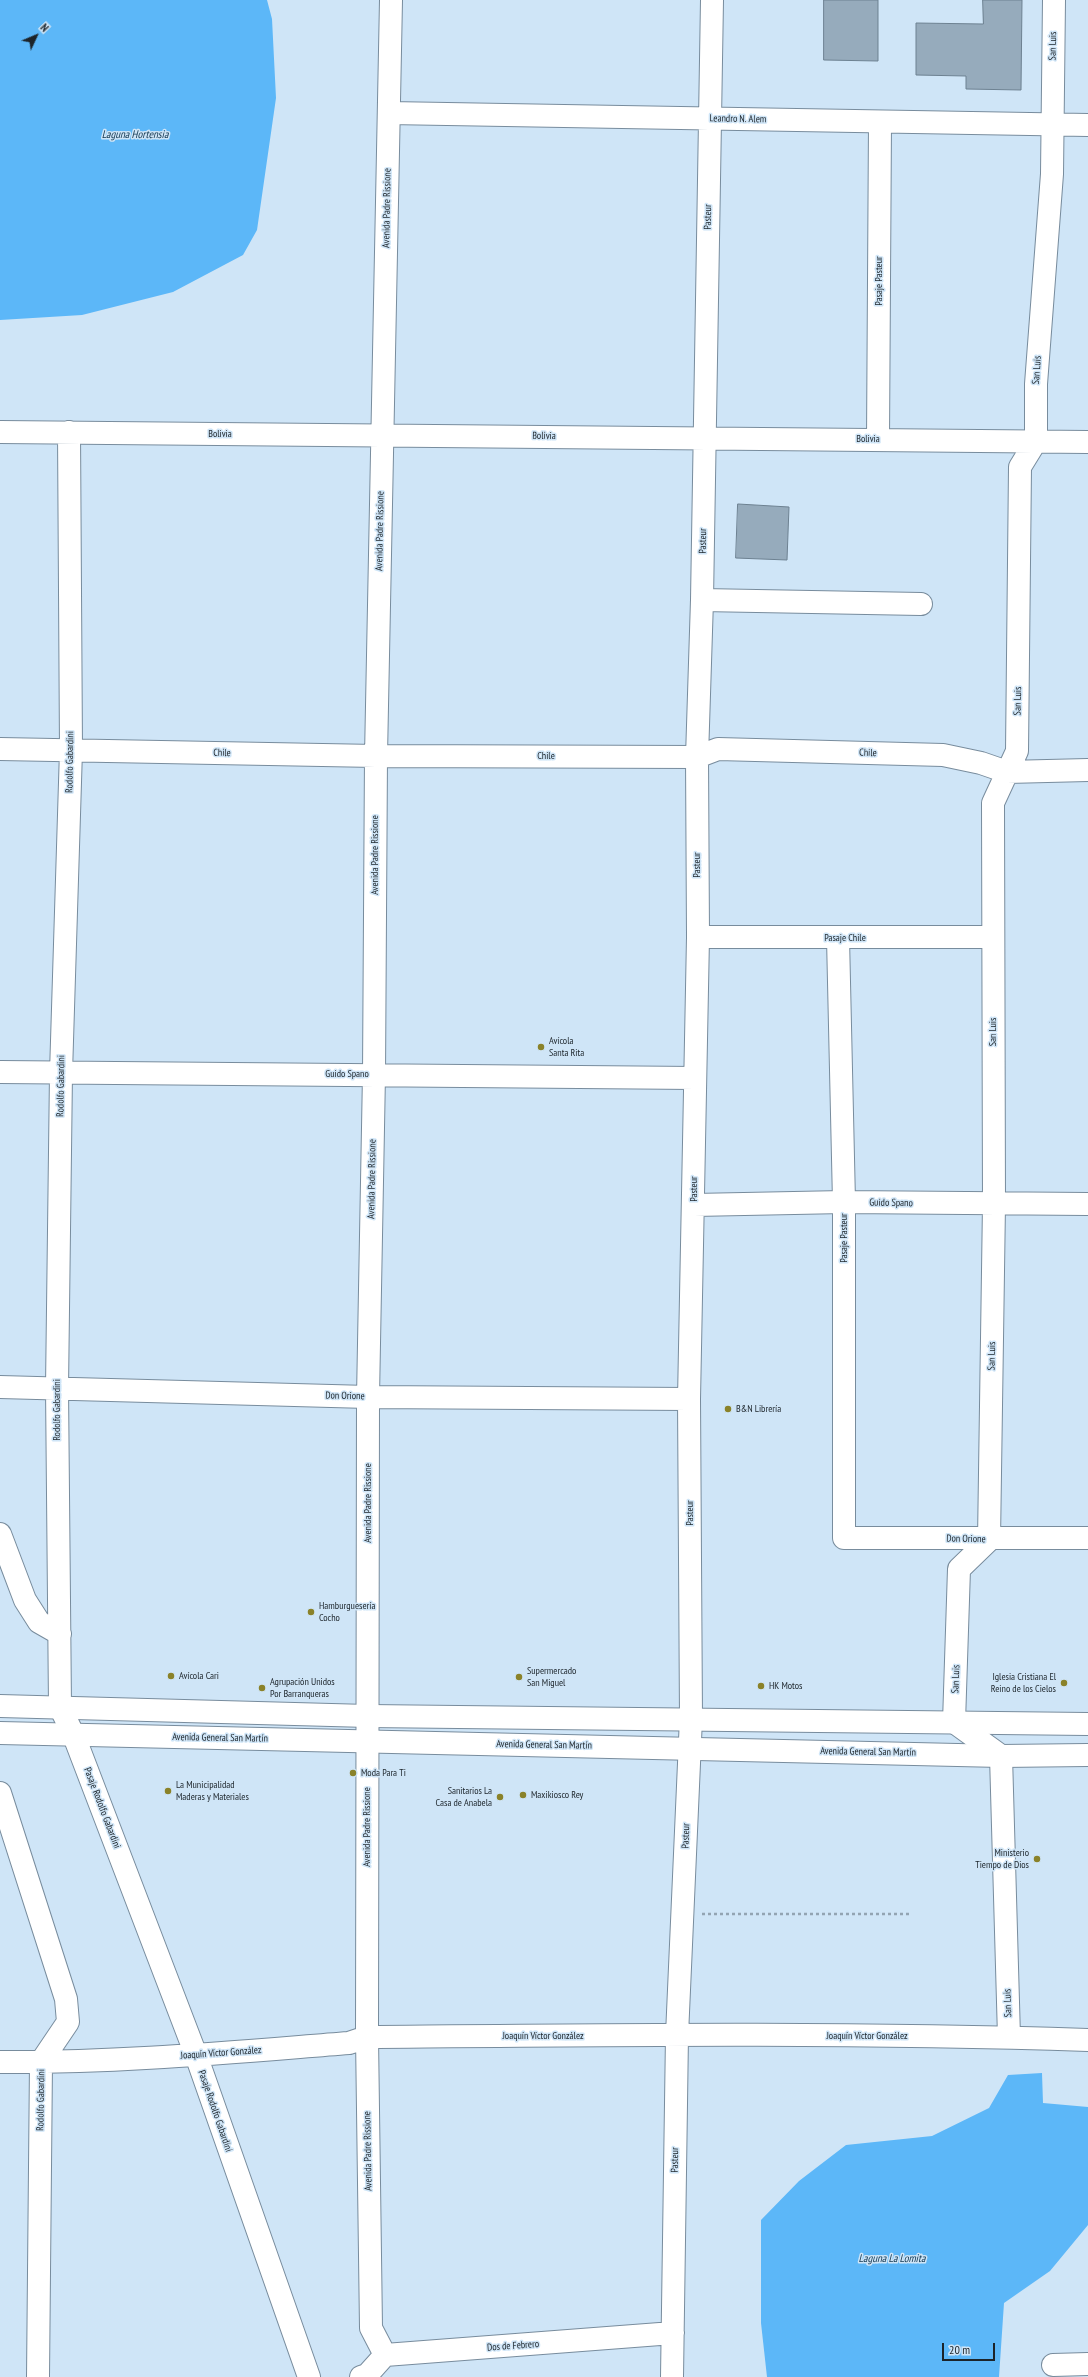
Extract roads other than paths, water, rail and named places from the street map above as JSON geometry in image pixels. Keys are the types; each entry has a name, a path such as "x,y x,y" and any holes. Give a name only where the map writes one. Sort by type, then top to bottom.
{"street":[{"name":"Avenida Padre Rissione","path":"385,2355 371,2328 367,2036 367,1741 368,1397 374,1074 376,756 391,0"},
{"name":"Pasteur","path":"672,2377 677,2035 691,1718 689,1399 694,1205 698,937 697,756 702,600 712,0"},
{"name":"San Luis","path":"954,1722 959,1569 989,1540 994,1204 992,937 993,803 1017,751 1020,467 1036,441 1036,384 1052,174 1051,124 1054,0"},
{"name":"Leandro N. Alem","path":"389,113 1088,125"},
{"name":"Pasaje Pasteur","path":"878,439 880,122"},
{"name":"Bolivia","path":"0,432 1088,442"},
{"name":"Rodolfo Gabardini","path":"69,432 71,750 61,1073 57,1388 60,1707 74,1736"},
{"path":"702,600 921,604"},
{"name":"Chile","path":"0,749 376,756 697,756 718,749 942,755 981,763 1007,772 1088,770"},
{"name":"Pasaje Chile","path":"698,937 992,937"},
{"name":"Pasaje Pasteur","path":"838,938 844,1202 844,1538"},
{"name":"Guido Spano","path":"0,1072 374,1074 695,1078"},
{"name":"Guido Spano","path":"694,1205 844,1202 1088,1204"},
{"name":"Don Orione","path":"0,1387 368,1397 689,1399"},
{"path":"0,1534 24,1600 39,1622 60,1634"},
{"name":"Don Orione","path":"844,1538 989,1540 1088,1538"},
{"path":"0,1706 368,1716 691,1718 1088,1724"},
{"path":"954,1722 1001,1756"},
{"name":"Avenida General San Martín","path":"0,1733 74,1736 367,1741 1001,1756 1088,1755"},
{"name":"Pasaje Rodolfo Gabardini","path":"74,1736 196,2055 309,2377"},
{"name":"San Luis","path":"1001,1756 1009,2037"},
{"name":"Rodolfo Gabardini","path":"0,1793 66,1999 68,2022 42,2062 38,2377"},
{"name":"Joaquín Víctor González","path":"0,2062 42,2062 196,2055 349,2042 367,2036 677,2035 1009,2037 1088,2040"},
{"name":"Dos de Febrero","path":"385,2355 673,2333"},
{"path":"362,2377 367,2375 385,2355"},
{"path":"1053,2365 1088,2364"}],"water":[{"name":"Laguna Hortensia","path":"0,0 267,0 272,19 276,98 257,230 243,255 173,292 82,315 0,320"},
{"name":"Laguna La Lomita","path":"1042,2073 1043,2103 1088,2107 1088,2225 1050,2271 1004,2303 999,2377 767,2377 761,2323 761,2220 799,2181 846,2145 932,2136 989,2108 1008,2075"}],"place":[{"name":"Avícola Santa Rita","path":"541,1047"},
{"name":"B&N Librería","path":"728,1409"},
{"name":"Hamburguesería Cocho","path":"311,1612"},
{"name":"Avícola Cari","path":"171,1676"},
{"name":"Supermercado San Miguel","path":"519,1677"},
{"name":"Iglesia Cristiana El Reino de los Cielos","path":"1064,1683"},
{"name":"HK Motos","path":"761,1686"},
{"name":"Agrupación Unidos Por Barranqueras","path":"262,1688"},
{"name":"Moda Para Ti","path":"353,1773"},
{"name":"La Municipalidad Maderas y Materiales","path":"168,1791"},
{"name":"Maxikiosco Rey","path":"523,1795"},
{"name":"Sanitarios La Casa de Anabela","path":"500,1797"},
{"name":"Ministerio Tiempo de Dios","path":"1037,1859"}]}
